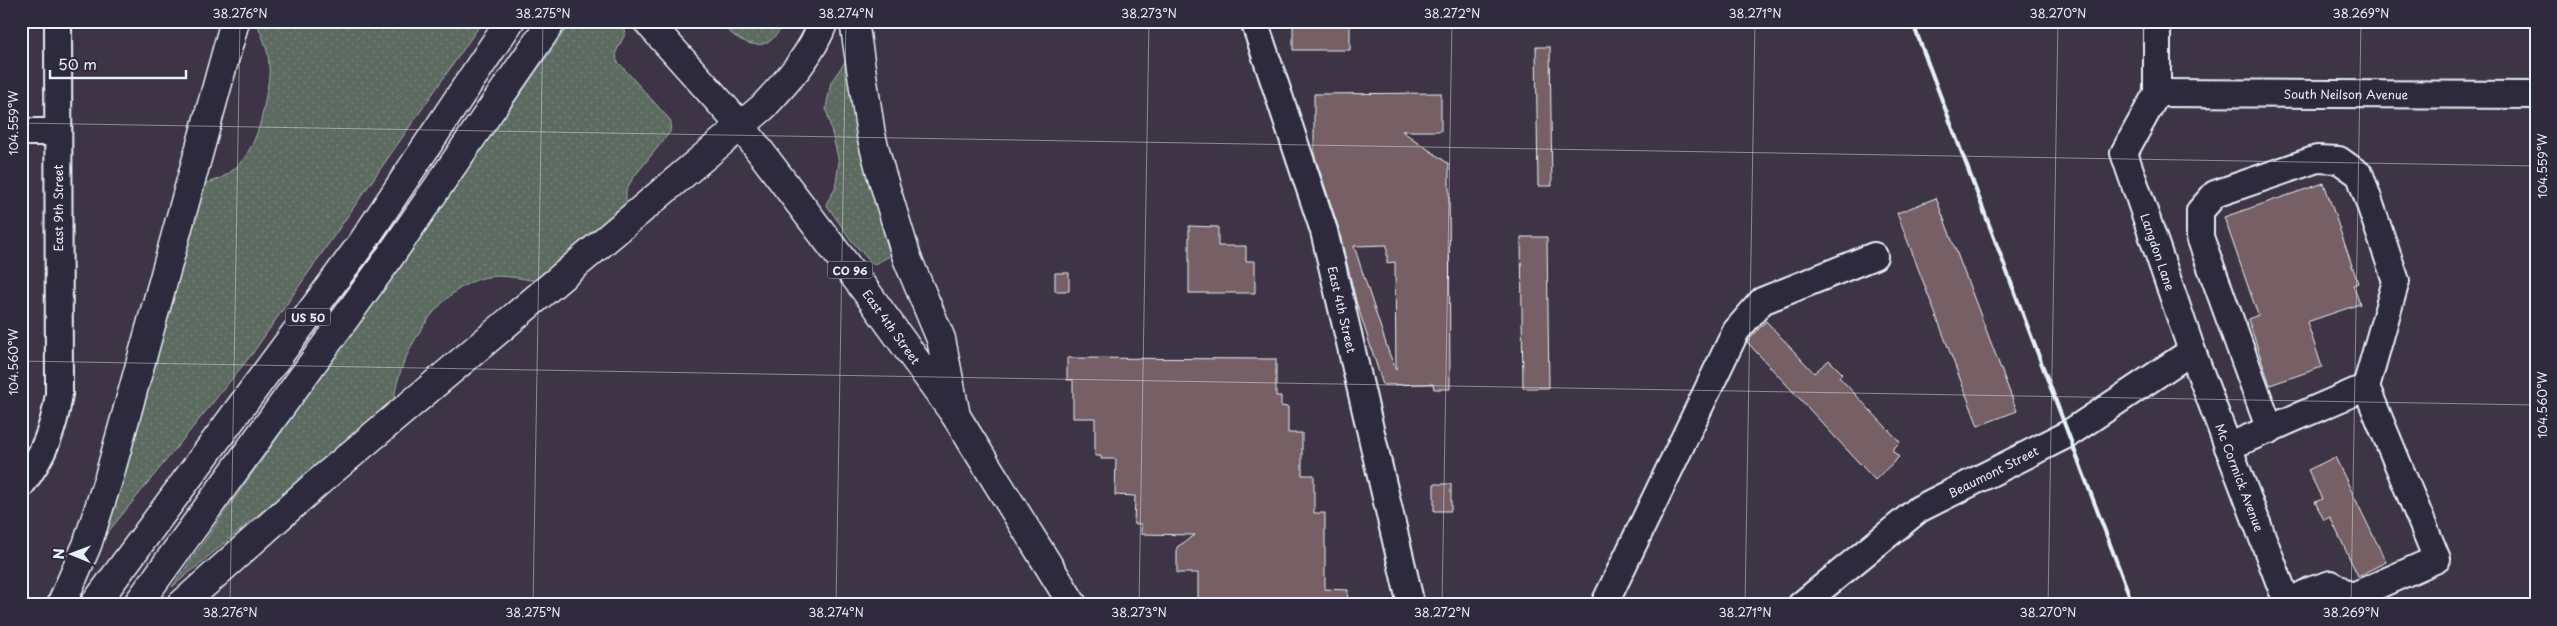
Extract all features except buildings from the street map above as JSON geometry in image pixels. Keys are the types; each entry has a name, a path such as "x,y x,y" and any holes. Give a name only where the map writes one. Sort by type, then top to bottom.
{"main road":[{"path":"61,605 87,545 109,477 235,21"},
{"name":"US 50","path":"94,605 362,243 510,21"},
{"name":"US 50","path":"137,605 386,262 552,21"},
{"name":"East 4th Street","path":"647,21 740,126 868,294 956,416 1074,605"},
{"path":"181,605 315,485 763,107 800,67 811,51 824,21"},
{"name":"CO 96","path":"854,21 866,107 881,173 907,258 941,339 956,416"}],"street":[{"name":"East 9th Street","path":"21,485 43,453 55,423 59,394 58,21"},
{"name":"East 4th Street","path":"1254,21 1324,231 1411,605"},
{"path":"2157,21 2157,93"},
{"name":"South Neilson Avenue","path":"2157,93 2536,95"},
{"name":"Langdon Lane","path":"2157,93 2124,153 2192,351"},
{"path":"21,132 57,132"},
{"path":"2270,430 2200,237 2200,211 2215,194 2317,158 2339,160 2360,175 2396,281 2366,387 2437,559 2351,597 2331,584 2312,590 2288,604"},
{"path":"1604,605 1736,331 1762,301 1874,256"},
{"name":"Mc Cormick Avenue","path":"2192,351 2288,604"},
{"name":"Beaumont Street","path":"1801,605 1919,509 2068,434 2192,351"},
{"path":"2228,447 2366,387"}],"shaded area":[{"path":"256,21 483,21 252,354 96,547 202,184 217,180 239,164 254,142 259,129 268,84 269,60 263,37"},
{"path":"572,21 617,21 626,32 616,52 617,61 671,121 670,132 633,178 626,190 626,203 537,281 508,277 486,277 463,286 448,298 434,312 411,347 397,384 394,401 172,587"},
{"path":"717,21 784,21 770,41 762,44 753,44 735,36"},
{"path":"847,59 897,252 873,265 851,240 826,204 835,189 839,162 826,108 831,82"}],"railway":[{"path":"1912,21 2133,605"}]}
